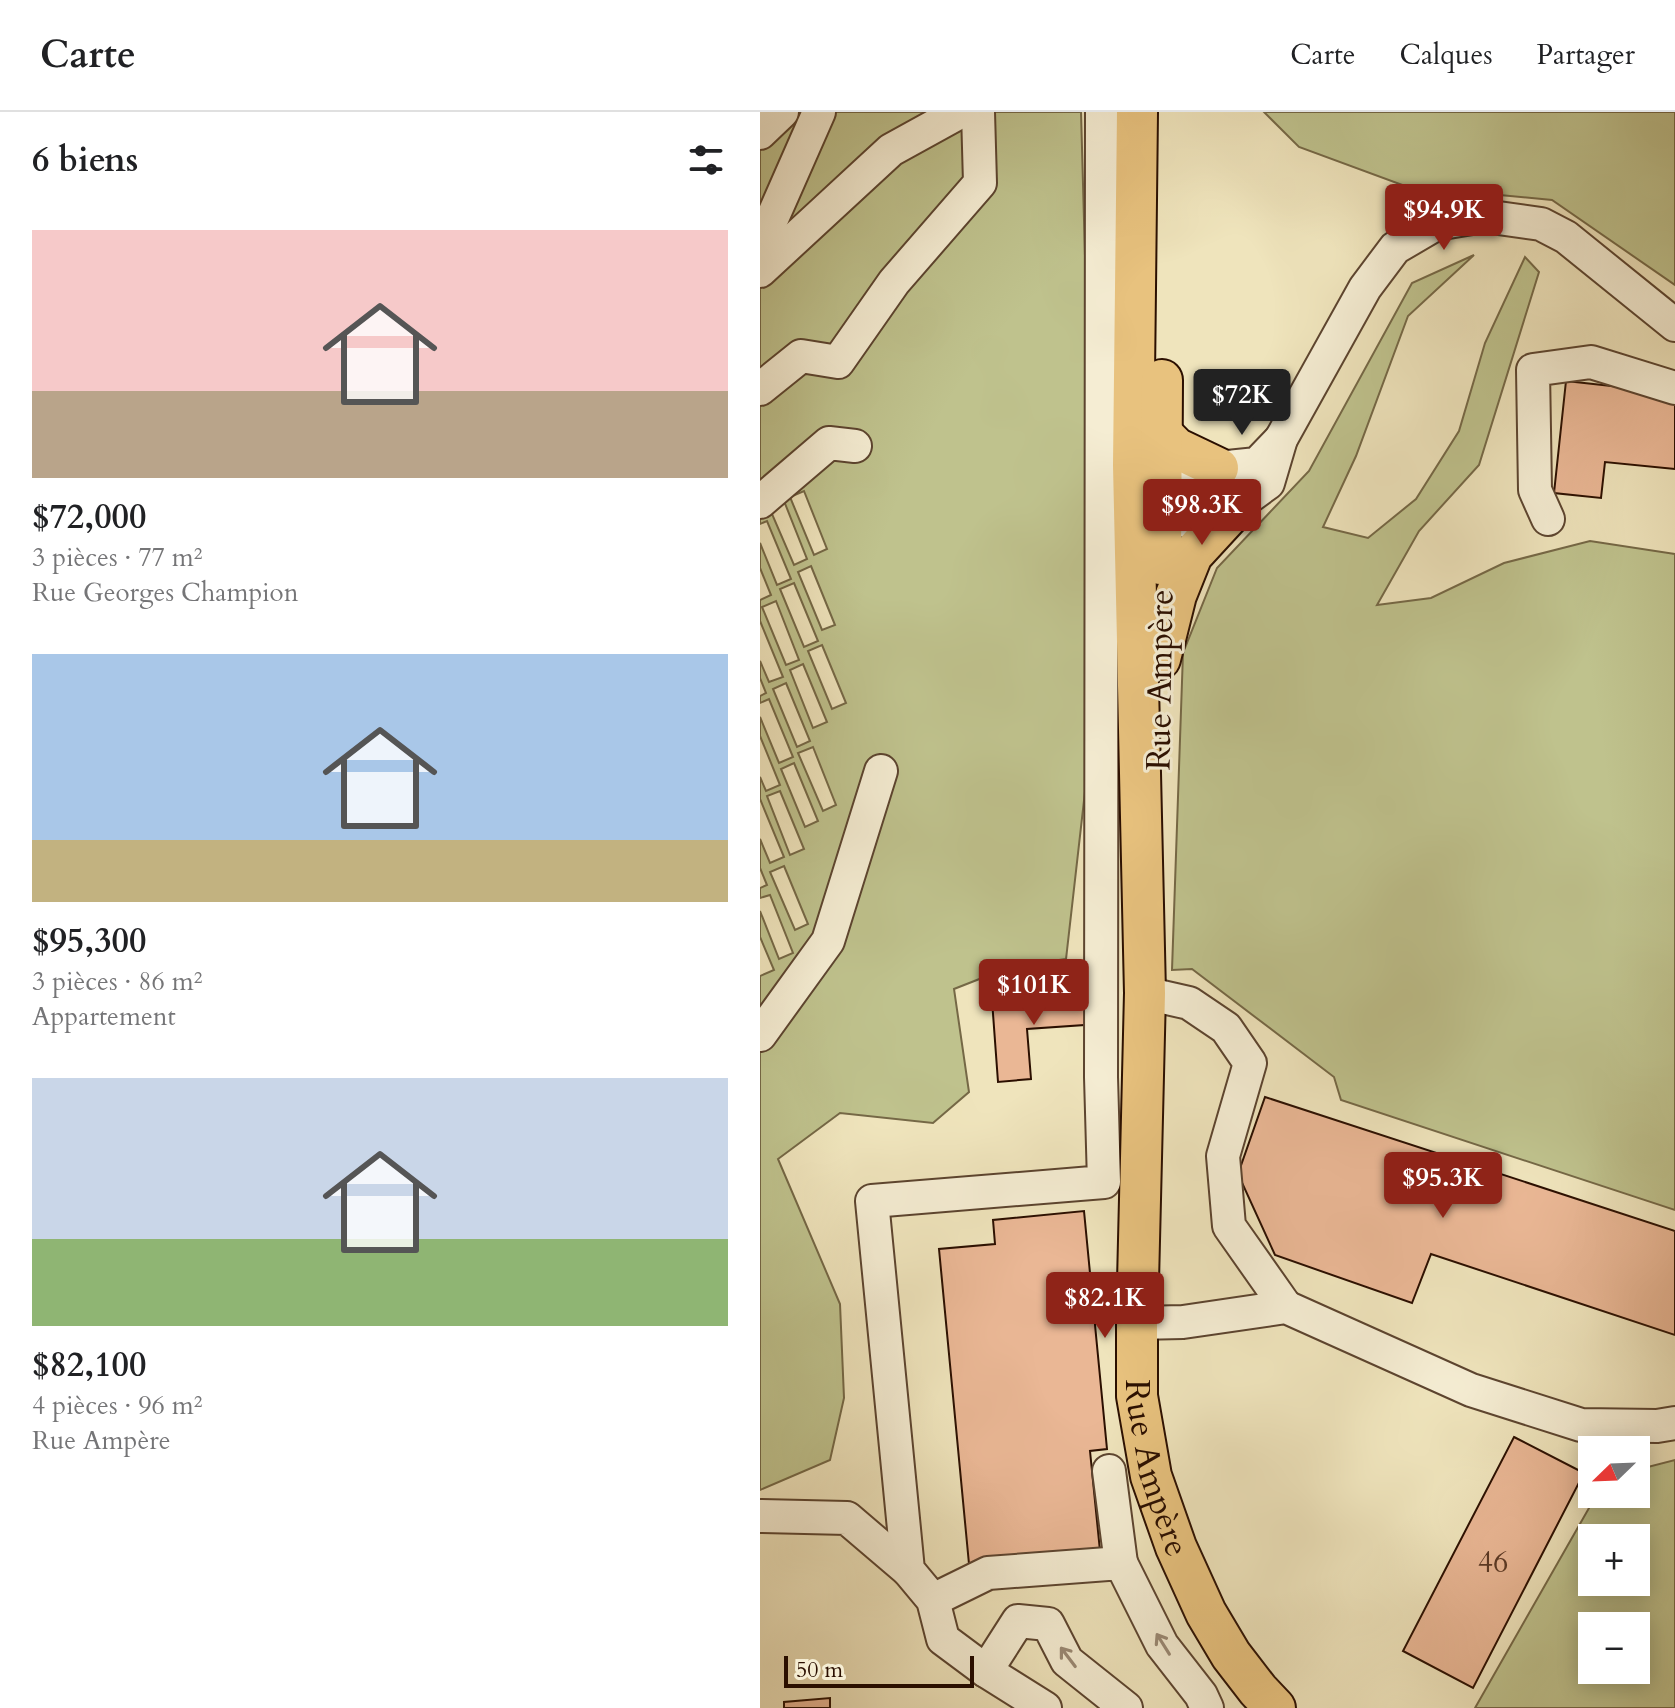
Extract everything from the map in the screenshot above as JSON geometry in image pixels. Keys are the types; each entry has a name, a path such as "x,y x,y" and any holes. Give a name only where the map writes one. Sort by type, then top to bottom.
{"main road":[{"name":"Rue Ampère","path":"1137,112 1134,556 1145,993 1137,1396 1151,1476 1176,1547 1206,1613 1231,1655 1275,1708"},
{"name":"Rue Ampère","path":"1144,910 1157,858 1160,659 1157,503 1161,433 1159,112"},
{"path":"1161,433 1176,448 1218,468"},
{"path":"1160,659 1176,595 1192,555 1238,505"}],"street":[{"path":"760,133 782,112"},
{"path":"760,246 819,112"},
{"path":"760,271 891,150 960,112"},
{"path":"760,389 801,356 838,362 894,282 980,183 978,112"},
{"path":"908,1570 872,1201 1104,1182 1101,1077 1102,112"},
{"path":"1157,503 1176,521 1205,518 1238,505 1268,483 1281,439 1365,288 1395,248 1436,224 1484,216 1541,224 1566,237 1675,325"},
{"path":"1134,556 1157,503 1136,246"},
{"path":"1548,519 1535,490 1533,370 1591,362 1675,388"},
{"path":"1157,503 1218,468 1257,464 1281,439"},
{"path":"760,502 829,443 855,446"},
{"path":"760,1035 828,941 881,771"},
{"path":"1145,993 1189,1003 1226,1028 1250,1063 1223,1156 1229,1226 1286,1307 1471,1390 1581,1425 1657,1426 1675,1423"},
{"path":"1137,1323 1183,1322 1286,1307"},
{"path":"1109,1471 1121,1563 1162,1645 1201,1695 1207,1708"},
{"path":"760,1516 847,1518 908,1570 933,1600 943,1639 986,1671 1045,1708"},
{"path":"933,1600 988,1573 1121,1563"},
{"path":"986,1671 1018,1621 1048,1624 1067,1661 1126,1708"}],"green space":[{"path":"760,112 1081,112 1097,686 1066,959 1010,967 954,989 969,1092 933,1123 840,1113 778,1159 840,1304 844,1398 830,1460 760,1490 760,976 774,970 760,937 760,911 779,959 793,953 770,895 760,898 760,888 767,885 760,868 760,839 770,863 784,857 760,799 760,777 766,791 780,785 760,736 760,717 779,763 793,757 769,699 760,703 760,696 766,693 760,678 760,661 769,682 783,677 760,621 760,600 771,595 760,568 760,543 777,585 791,579 767,521 760,524","holes":["804,491 827,549 814,555 790,497","784,501 807,559 794,565 769,507","811,566 835,625 822,630 798,572","794,583 818,641 804,647 780,589","776,601 799,660 786,665 762,607","822,645 846,703 832,709 808,651","803,664 827,722 813,728 790,670","786,683 810,741 797,747 773,689","813,747 836,805 823,811 798,753","794,763 818,821 805,827 781,769","780,791 804,849 790,855 767,796","784,866 808,924 795,930 770,872"]},
{"path":"1264,112 1675,112 1675,285 1552,200 1405,186 1299,147"},
{"path":"1474,255 1408,316 1356,456 1323,527 1368,538 1416,499 1459,431 1485,343 1525,257 1539,272 1479,465 1419,531 1377,605 1431,598 1504,563 1590,541 1675,554 1675,1210 1341,1100 1334,1077 1192,969 1172,970 1183,653 1217,568 1309,471 1412,283"},
{"path":"1675,1460 1675,1708 1475,1708 1578,1527 1578,1596 1650,1596 1650,1524 1580,1524 1589,1508 1650,1508 1650,1466"}],"building":[{"path":"1566,381 1675,393 1675,469 1605,462 1601,498 1554,493"},
{"path":"1096,993 1099,1024 1027,1029 1031,1079 998,1082 992,1000"},
{"path":"1265,1097 1675,1231 1675,1335 1431,1254 1412,1303 1275,1255 1238,1174"},
{"path":"1084,1211 1107,1449 1090,1451 1100,1551 969,1564 939,1249 995,1244 993,1220"},
{"path":"1514,1437 1578,1470 1578,1485 1473,1688 1403,1651"},
{"path":"830,1698 830,1708 784,1708 784,1702"}]}
